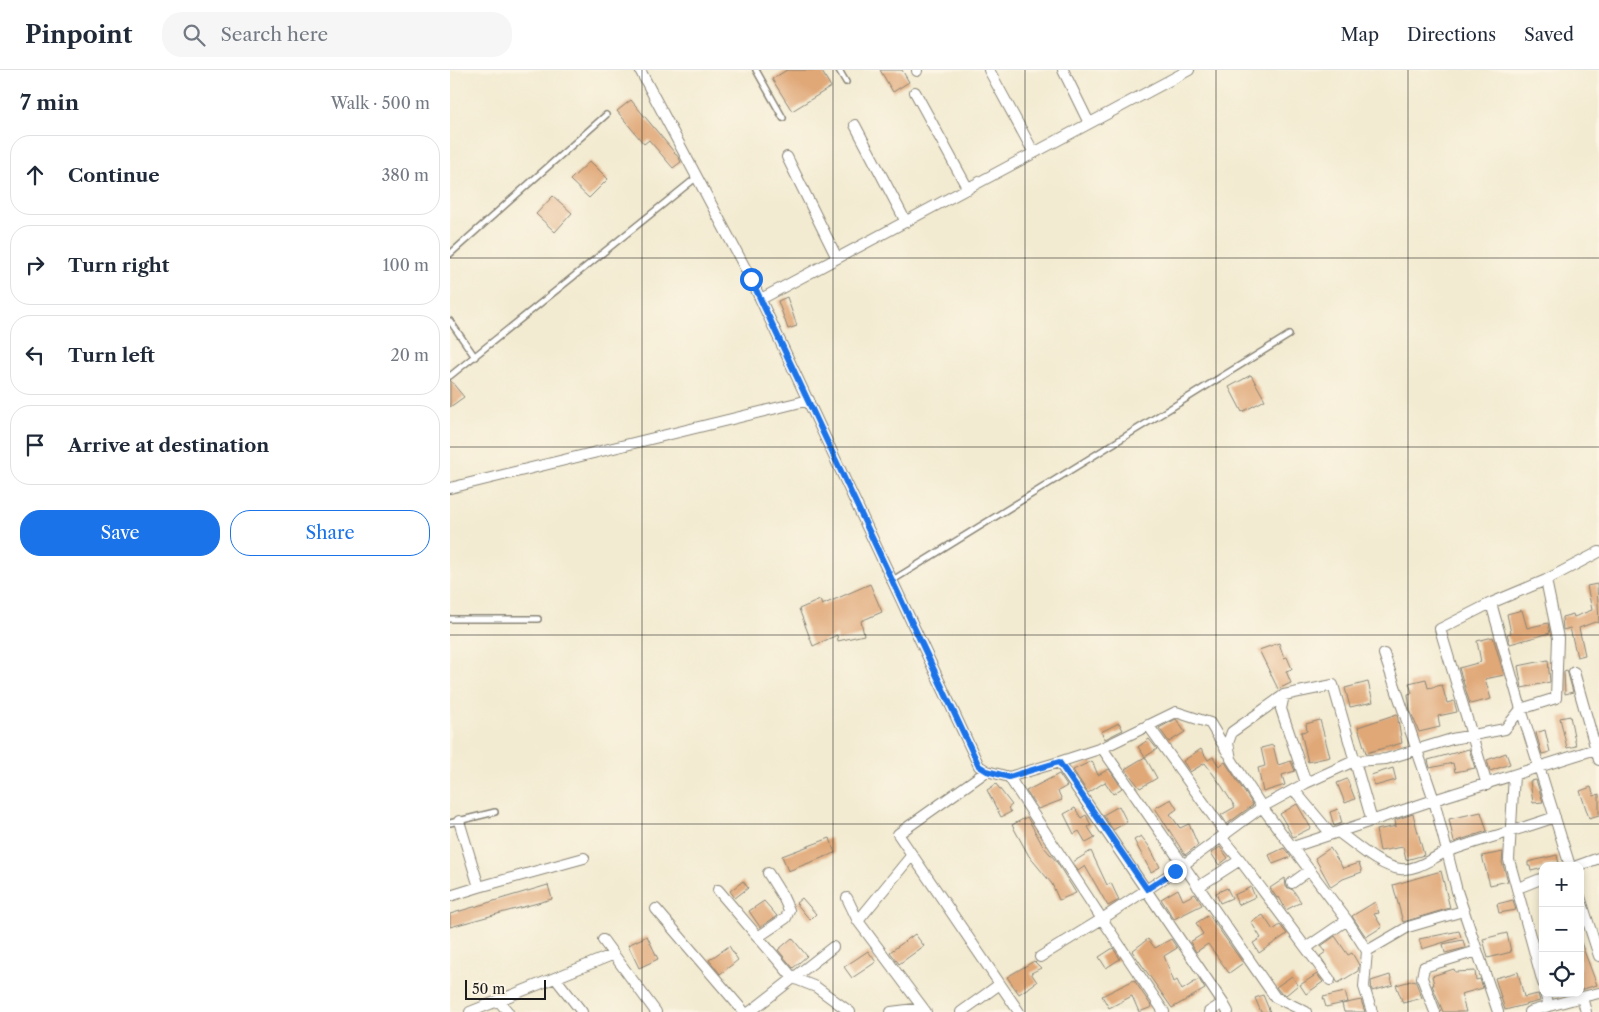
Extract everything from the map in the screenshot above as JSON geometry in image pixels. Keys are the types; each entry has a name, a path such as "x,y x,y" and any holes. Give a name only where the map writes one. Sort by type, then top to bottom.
{"street":[{"path":"640,70 761,299 979,766 987,771 1009,777 1102,748 1176,712 1210,723 1262,807 1347,920 1367,951 1364,987 1372,1012"},
{"path":"989,70 1034,153"},
{"path":"1063,70 1089,123"},
{"path":"761,299 1189,70"},
{"path":"915,92 968,189"},
{"path":"855,125 906,222"},
{"path":"787,157 837,258"},
{"path":"450,488 809,400"},
{"path":"1487,785 1440,630 1491,603 1546,580 1599,552"},
{"path":"1040,958 1183,866 1262,807 1306,783 1354,761 1386,759 1470,734 1505,729 1521,709 1556,698 1558,638 1546,580"},
{"path":"1491,603 1521,709 1569,862"},
{"path":"1384,654 1434,800 1446,852 1463,911 1498,1012"},
{"path":"1574,672 1598,749 1599,760"},
{"path":"1231,758 1228,743 1232,732 1284,694 1333,685 1372,821"},
{"path":"1284,694 1281,709 1306,783"},
{"path":"1148,725 1240,860 1330,980"},
{"path":"1102,748 1275,997 1306,1012"},
{"path":"1293,847 1434,800 1598,749"},
{"path":"1059,762 1226,1007 1209,1012"},
{"path":"987,771 898,834 1019,1012"},
{"path":"1514,775 1509,834 1509,860 1539,968"},
{"path":"1009,777 1164,1012"},
{"path":"1294,790 1335,833 1385,864 1399,869 1409,869 1446,852 1509,834 1555,817"},
{"path":"455,822 479,887"},
{"path":"858,920 912,855"},
{"path":"450,896 584,858"},
{"path":"1584,863 1599,858"},
{"path":"1198,887 1240,860"},
{"path":"1292,883 1310,870"},
{"path":"758,937 786,918 789,910 768,873"},
{"path":"1518,888 1539,880"},
{"path":"718,890 793,978 816,987 850,1012"},
{"path":"847,898 858,920 924,1010"},
{"path":"1583,907 1599,956"},
{"path":"656,909 744,1012"},
{"path":"1367,951 1408,927 1463,911"},
{"path":"1306,948 1347,920"},
{"path":"603,940 656,1012"},
{"path":"750,1012 833,947"},
{"path":"1435,1012 1422,978 1421,972 1424,967 1477,951"},
{"path":"470,1012 612,954"},
{"path":"556,978 582,1012"},
{"path":"961,1012 1000,984"},
{"path":"1584,996 1599,993"},
{"path":"1546,997 1549,1006"},
{"path":"1529,1012 1579,997"},
{"path":"1582,997 1586,1012"},
{"path":"498,1000 508,1012"},
{"path":"891,1012 924,1010"}],"lane":[{"path":"756,70 783,118"},
{"path":"839,70 846,82"},
{"path":"450,254 606,115"},
{"path":"450,376 698,177"},
{"path":"450,321 475,356"},
{"path":"893,580 1289,336"},
{"path":"450,619 538,619"},
{"path":"455,822 495,812"}],"building":[{"path":"787,70 821,70 831,87 792,111 772,79"},
{"path":"880,70 902,70 909,82 893,92"},
{"path":"631,100 679,158 681,162 673,168 649,140 644,144 617,111"},
{"path":"590,161 608,179 589,198 570,180"},
{"path":"553,196 572,213 555,232 536,214"},
{"path":"787,297 797,326 788,329 778,301"},
{"path":"1251,375 1265,400 1242,412 1229,387"},
{"path":"450,380 464,397 450,407"},
{"path":"870,584 882,612 861,621 864,635 838,641 837,635 813,646 799,609 820,600 822,605"},
{"path":"1597,584 1599,623 1595,622 1579,628 1585,655 1577,657 1570,628 1563,630 1562,617 1573,614 1574,617 1592,610 1587,586"},
{"path":"1522,610 1527,628 1548,623 1550,633 1510,644 1507,634 1511,633 1507,614"},
{"path":"1493,637 1504,675 1485,679 1491,699 1470,704 1459,668 1481,662 1477,641"},
{"path":"1279,643 1284,658 1287,657 1292,669 1286,671 1291,683 1278,689 1259,650"},
{"path":"1548,660 1550,682 1522,688 1518,666"},
{"path":"1567,670 1573,692 1565,694 1564,671"},
{"path":"1426,679 1428,688 1442,685 1447,703 1454,701 1457,712 1438,716 1440,727 1419,732 1410,710 1408,694 1412,693 1409,683"},
{"path":"1368,682 1373,702 1350,707 1345,688"},
{"path":"1397,714 1402,743 1366,753 1358,727"},
{"path":"1570,716 1576,746 1567,748 1560,718"},
{"path":"1176,719 1185,732 1169,742 1159,728"},
{"path":"1320,720 1330,757 1308,762 1301,732 1307,731 1306,724"},
{"path":"1119,723 1123,730 1105,739 1101,732"},
{"path":"1545,730 1550,752 1542,754 1536,733"},
{"path":"1149,739 1157,749 1145,757 1138,747"},
{"path":"1273,745 1278,765 1291,761 1295,771 1282,775 1285,785 1263,792 1258,768 1265,766 1261,748"},
{"path":"1201,749 1208,760 1213,757 1219,766 1225,762 1253,805 1227,824 1221,815 1235,807 1221,785 1205,763 1190,772 1183,761"},
{"path":"1469,749 1475,768 1455,772 1453,763 1430,768 1428,760"},
{"path":"1506,753 1510,764 1490,771 1487,760"},
{"path":"1145,757 1157,778 1140,788 1125,769"},
{"path":"1092,761 1098,775 1109,769 1122,788 1113,794 1105,782 1088,793 1073,770"},
{"path":"1393,768 1396,780 1375,786 1371,775"},
{"path":"1059,774 1067,786 1058,791 1062,800 1038,809 1026,791"},
{"path":"1347,779 1355,799 1345,803 1337,783"},
{"path":"1536,780 1543,802 1533,803 1530,781"},
{"path":"996,784 1012,805 1008,808 1011,812 1001,817 987,790"},
{"path":"1591,787 1594,796 1599,794 1599,815 1589,818 1580,791"},
{"path":"1171,799 1177,809 1170,814 1180,828 1189,824 1198,845 1185,855 1155,808"},
{"path":"1297,804 1311,828 1293,837 1280,814"},
{"path":"1119,806 1127,822 1113,830 1103,815"},
{"path":"1075,808 1081,818 1086,815 1091,825 1088,827 1095,838 1086,843 1079,831 1074,834 1064,814"},
{"path":"1338,809 1342,823 1334,826 1330,812"},
{"path":"1481,812 1487,831 1454,842 1449,819"},
{"path":"1413,814 1424,855 1406,860 1403,847 1380,851 1376,830 1396,826 1395,820"},
{"path":"1027,817 1043,846 1056,861 1076,893 1059,900 1052,884 1029,856 1012,825"},
{"path":"1141,836 1149,846 1160,867 1151,872 1134,840"},
{"path":"830,838 835,853 788,871 782,856"},
{"path":"1220,847 1228,858 1219,865 1211,853"},
{"path":"1284,848 1291,857 1273,864 1269,855"},
{"path":"1330,848 1343,868 1359,863 1362,872 1343,879 1331,887 1315,858"},
{"path":"1091,851 1107,885 1111,883 1119,900 1108,906 1085,866 1078,871 1073,862"},
{"path":"1503,852 1502,862 1508,881 1490,885 1482,856"},
{"path":"1557,855 1559,862 1539,862 1539,869 1531,871 1528,862"},
{"path":"1441,871 1450,908 1403,922 1393,885"},
{"path":"1285,878 1286,887 1293,890 1301,902 1286,910 1279,897 1277,898 1270,888"},
{"path":"743,881 748,888 735,898 730,891"},
{"path":"548,885 552,899 450,927 450,914"},
{"path":"1251,887 1255,897 1238,905 1234,895"},
{"path":"1227,888 1232,898 1220,903 1216,893"},
{"path":"1178,889 1183,900 1195,894 1202,905 1174,919 1161,899"},
{"path":"802,898 816,914 810,920 796,903"},
{"path":"1513,900 1516,910 1499,913 1497,904"},
{"path":"764,901 777,916 760,927 749,911"},
{"path":"1375,902 1379,913 1374,914 1382,927 1366,937 1352,916"},
{"path":"1209,915 1243,963 1229,973 1208,944 1196,952 1190,942 1203,934 1196,923"},
{"path":"1263,915 1273,930 1280,925 1287,934 1259,953 1253,943 1261,938 1251,922"},
{"path":"1459,931 1461,937 1422,949 1419,939"},
{"path":"1507,933 1511,952 1488,958 1483,939"},
{"path":"915,934 924,946 899,964 890,952"},
{"path":"647,936 658,959 639,968 628,945"},
{"path":"1335,936 1348,955 1352,953 1359,965 1358,971 1338,983 1320,956 1326,952 1321,946"},
{"path":"792,938 807,956 793,968 778,950"},
{"path":"1148,939 1155,948 1171,939 1177,948 1164,956 1174,982 1177,980 1182,990 1199,979 1205,989 1172,1008 1132,951"},
{"path":"1463,940 1465,948 1445,953 1443,944"},
{"path":"729,946 738,960 720,974 709,960"},
{"path":"1113,948 1120,959 1106,968 1099,957"},
{"path":"868,951 876,962 852,978 844,967"},
{"path":"1584,951 1597,985 1584,989"},
{"path":"1034,961 1041,968 1031,973 1037,982 1019,994 1007,977"},
{"path":"1454,969 1455,972 1475,971 1476,980 1480,979 1483,988 1461,994 1466,1012 1443,1012 1432,985 1434,985 1432,976"},
{"path":"1518,972 1524,997 1538,994 1540,1001 1505,1010 1495,978"},
{"path":"1317,974 1323,982 1306,994 1300,985"},
{"path":"1390,975 1393,985 1372,991 1371,981"},
{"path":"1292,976 1298,985 1286,995 1280,992 1276,987"},
{"path":"1134,980 1152,1007 1139,1012 1132,996 1109,1008 1102,996"},
{"path":"1415,980 1422,998 1403,1003 1396,985"},
{"path":"1345,992 1348,1002 1326,1007 1323,997"},
{"path":"1263,995 1270,1012 1261,1012 1255,998"},
{"path":"1361,1000 1365,1012 1344,1012 1342,1004"}],"route":[{"path":"751,279 867,523 979,766 987,771 1009,777 1059,762 1147,889 1175,871"}]}
